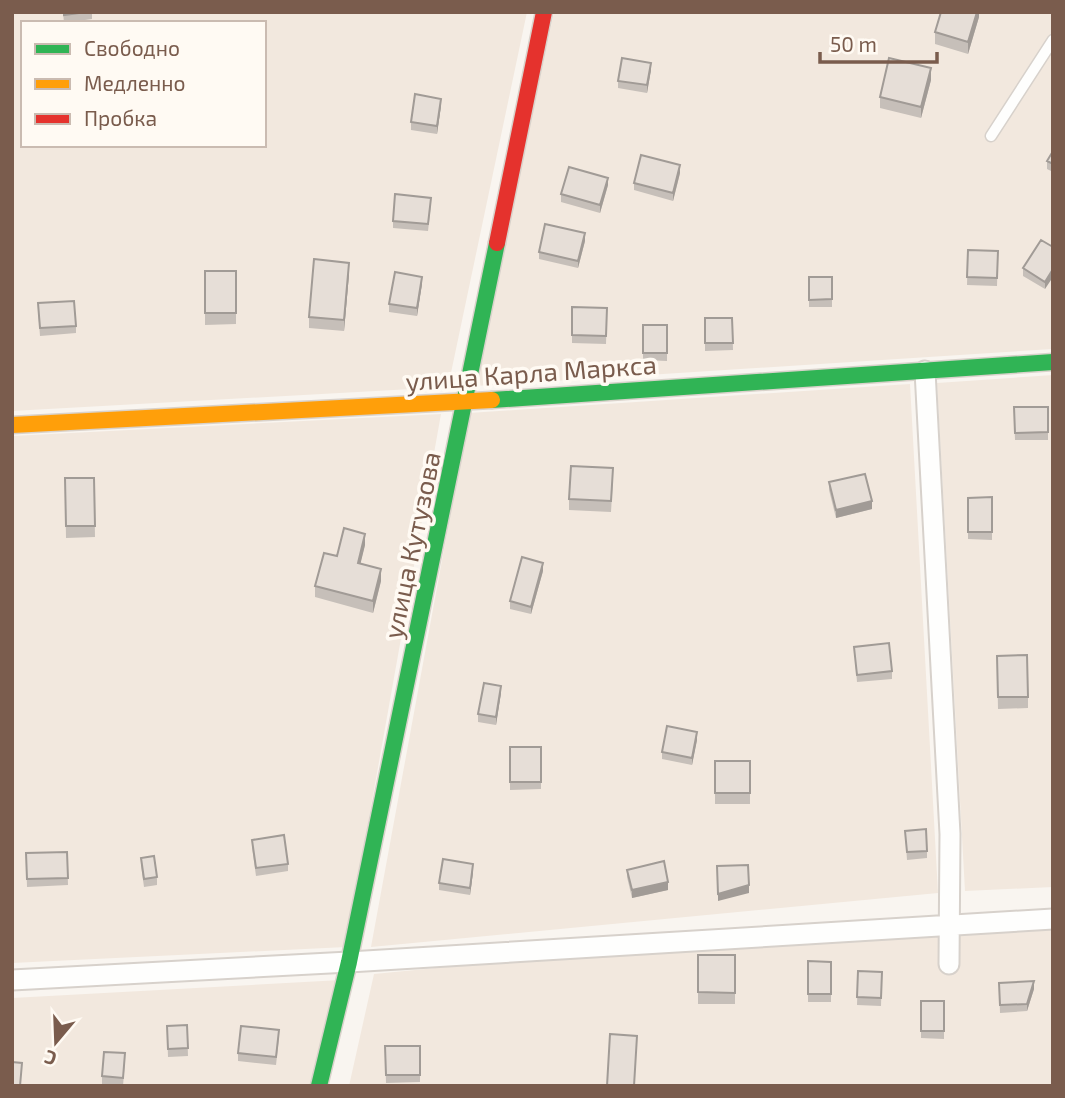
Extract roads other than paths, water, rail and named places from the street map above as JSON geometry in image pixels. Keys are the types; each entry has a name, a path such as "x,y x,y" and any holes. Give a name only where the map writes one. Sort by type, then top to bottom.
{"street":[{"name":"улица Кутузова","path":"319,1086 349,962 544,12"},
{"name":"улица Карла Маркса","path":"12,425 466,402 1053,362"},
{"path":"925,371 950,834 949,964"},
{"path":"12,980 1053,919"}],"lane":[{"path":"992,135 1053,40"}]}
